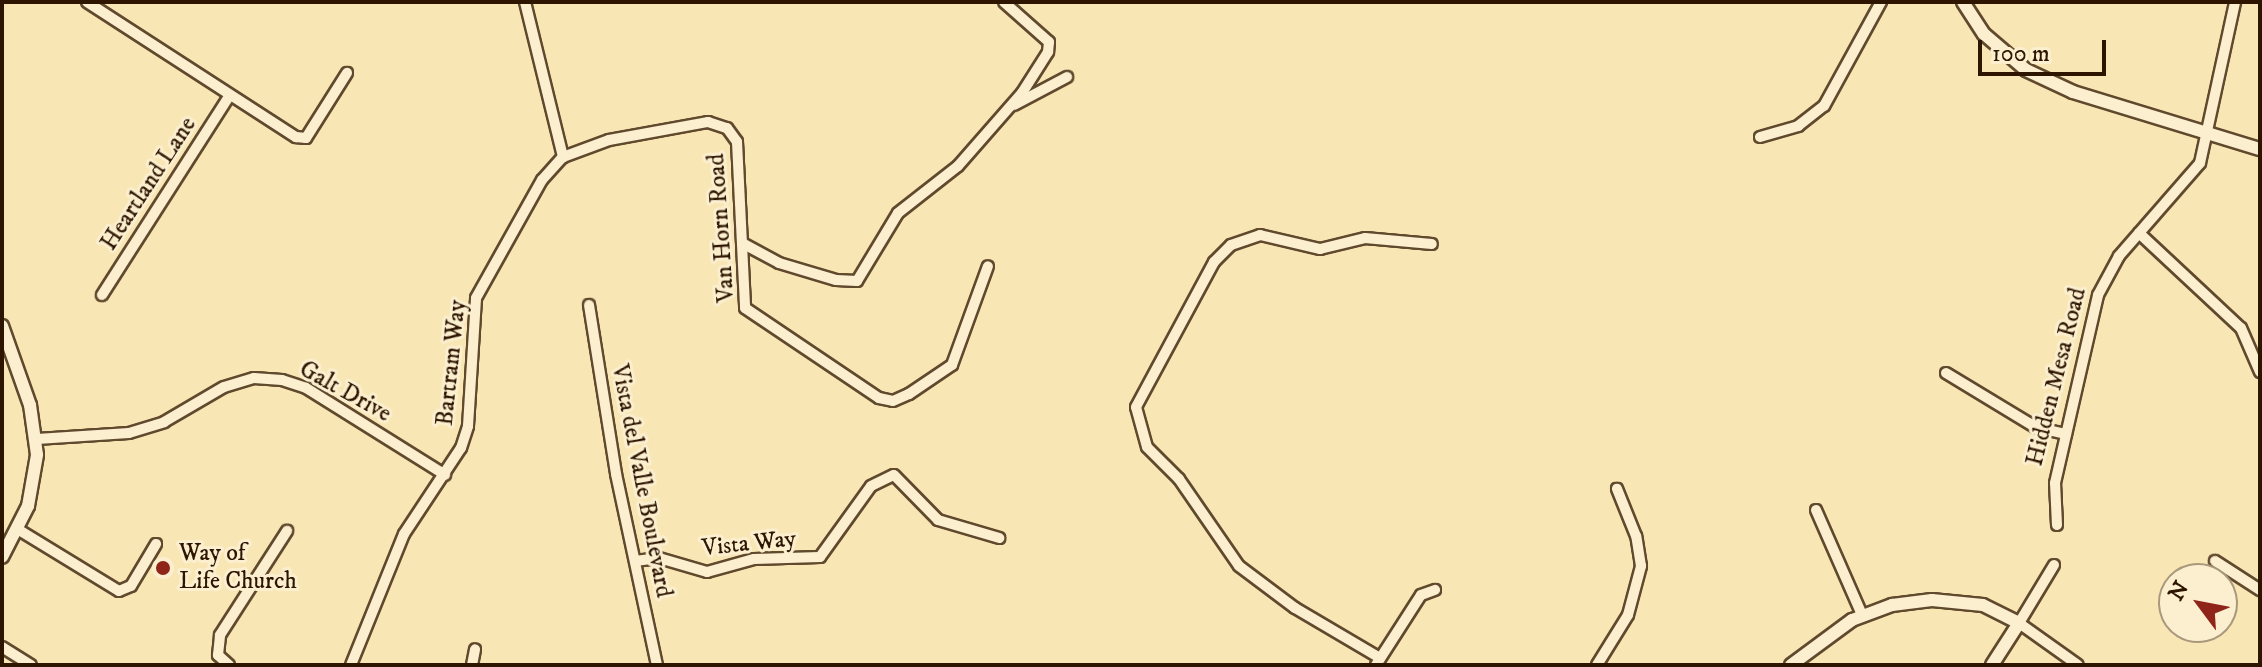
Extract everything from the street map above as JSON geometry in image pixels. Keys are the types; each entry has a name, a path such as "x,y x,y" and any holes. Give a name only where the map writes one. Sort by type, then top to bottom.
{"street":[{"path":"87,2 296,137 306,138 347,73"},
{"path":"525,2 563,157"},
{"path":"742,243 779,263 836,280 857,281 898,213 958,166 1009,108 1048,52 1049,42 1004,2"},
{"path":"1760,137 1798,126 1824,106 1881,2"},
{"path":"1963,2 1984,34 2026,70 2073,92 2260,149"},
{"name":"Hidden Mesa Road","path":"2057,525 2055,483 2101,287 2139,233 2187,184 2210,133 2221,54 2235,2"},
{"path":"1009,108 1067,77"},
{"name":"Heartland Lane","path":"102,295 230,95"},
{"name":"Van Horn Road","path":"563,157 609,140 715,122 737,142 744,303 750,315 879,398 893,401 952,365 963,346 988,266"},
{"name":"Bartram Way","path":"351,665 389,565 445,475 468,426 476,298 542,180 563,157"},
{"path":"2139,233 2241,328 2260,372"},
{"path":"1432,244 1365,238 1320,249 1260,235 1231,245 1214,262 1136,407 1147,447 1179,479 1239,566 1295,608 1378,662 1421,595 1435,590"},
{"name":"Vista del Valle Boulevard","path":"589,305 657,665"},
{"path":"2,326 23,378 37,439 33,485 19,530 2,557"},
{"path":"1946,373 2035,427 2066,434"},
{"name":"Galt Drive","path":"37,439 129,433 164,422 224,387 254,378 282,380 306,388 445,475"},
{"name":"Vista Way","path":"635,561 659,558 707,572 754,559 820,557 871,486 894,475 938,520 999,538"},
{"path":"1597,665 1628,615 1641,566 1636,536 1617,489"},
{"path":"1816,510 1862,615"},
{"path":"19,530 119,591 131,586 156,544"},
{"path":"229,665 216,647 287,531"},
{"path":"2215,561 2260,590"},
{"path":"1992,665 2054,565"},
{"path":"1791,665 1825,635 1862,615 1932,600 1983,605 2019,623 2078,665"},
{"path":"2,647 31,665"},
{"path":"472,665 475,649"}],"place":[{"name":"Way of Life Church","path":"163,568"}]}
